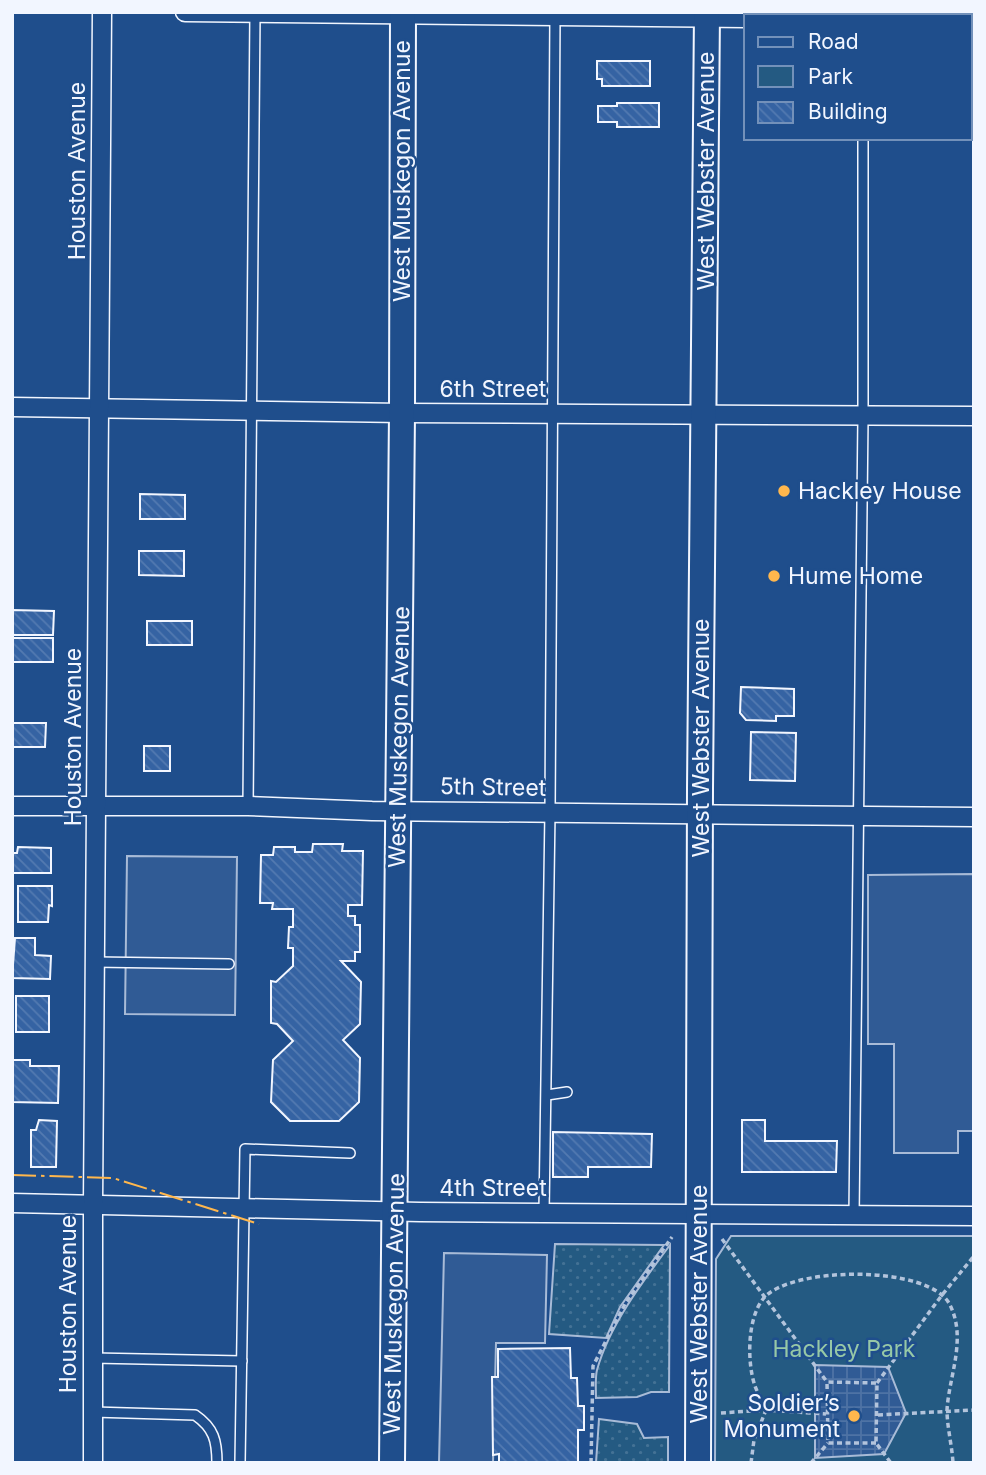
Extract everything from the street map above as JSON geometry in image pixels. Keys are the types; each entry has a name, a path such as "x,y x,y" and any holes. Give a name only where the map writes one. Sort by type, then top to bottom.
{"main road":[{"name":"West Muskegon Avenue","path":"392,1463 403,13"},
{"name":"West Webster Avenue","path":"698,1463 707,15"}],"street":[{"name":"Houston Avenue","path":"93,1463 102,12"},
{"path":"185,12 707,15 744,18"},
{"name":"6th Street","path":"12,407 704,416 974,416"},
{"name":"5th Street","path":"12,806 248,806 398,811 974,817"},
{"name":"4th Street","path":"12,1203 396,1211 974,1216"}],"lane":[{"path":"248,806 255,13"},
{"path":"544,1212 550,812 555,14"},
{"path":"853,1216 863,417 863,140"},
{"path":"95,962 229,964"},
{"path":"547,1095 567,1092"},
{"path":"240,1463 245,1149 350,1153"},
{"path":"93,1358 242,1360"},
{"path":"93,1412 195,1415 208,1423 217,1441 216,1463"}],"path":[{"path":"591,1463 593,1366 625,1304 672,1237"},
{"path":"722,1239 827,1382 828,1443 811,1463"},
{"path":"891,1463 876,1443 877,1383 974,1256"},
{"path":"751,1463 754,1440 766,1410 754,1385 749,1345 756,1310 764,1296 784,1286 810,1279 859,1273 906,1278 942,1295 950,1304 957,1327 955,1369 947,1410 953,1463"},
{"path":"827,1382 877,1383"},
{"path":"721,1413 766,1410 827,1414"},
{"path":"878,1415 974,1410"},
{"path":"828,1443 876,1443"}],"green space":[{"name":"Hackley Park","path":"731,1236 974,1236 974,1463 715,1463 716,1259"},
{"path":"555,1244 664,1245 620,1307 606,1338 549,1334"},
{"path":"670,1245 669,1392 651,1392 637,1397 596,1398 597,1370 602,1353 628,1304"},
{"path":"599,1419 637,1424 644,1438 668,1437 668,1463 596,1463"}],"shaded area":[{"path":"127,856 237,857 235,1015 125,1014"},
{"path":"974,874 974,1131 958,1131 958,1153 894,1153 894,1044 868,1044 868,875"},
{"path":"444,1253 547,1255 545,1343 496,1343 493,1463 439,1463"},
{"path":"815,1365 888,1367 906,1413 884,1454 815,1458"}],"building":[{"path":"597,61 650,61 650,86 602,86 602,79 597,79"},
{"path":"617,103 659,103 659,127 617,127 617,122 598,122 598,106 617,106"},
{"path":"140,494 185,495 185,519 140,519"},
{"path":"139,551 184,551 184,576 139,575"},
{"path":"12,610 54,611 53,635 12,635"},
{"path":"147,621 192,621 192,645 147,645"},
{"path":"12,638 53,638 53,662 12,662"},
{"path":"741,687 794,689 794,716 776,716 776,721 746,720 740,713"},
{"path":"12,723 46,723 45,747 12,747"},
{"path":"751,732 796,733 795,781 750,780"},
{"path":"144,746 170,746 170,771 144,771"},
{"path":"313,844 343,844 342,851 363,851 362,905 348,905 348,916 355,916 355,925 360,925 360,952 355,952 355,961 341,961 361,982 360,1024 343,1040 360,1058 359,1102 339,1121 290,1121 271,1102 273,1060 293,1041 277,1024 271,1023 271,981 276,982 293,966 293,948 288,948 289,927 293,927 293,909 272,909 273,903 260,903 261,855 273,855 274,847 295,847 295,852 312,852"},
{"path":"18,847 51,848 51,873 12,873 12,853 17,853"},
{"path":"18,886 52,886 52,906 49,905 48,922 18,922"},
{"path":"15,938 35,938 35,955 51,956 50,979 12,978"},
{"path":"16,996 49,996 49,1032 16,1032"},
{"path":"12,1060 30,1060 30,1066 59,1066 58,1103 12,1102"},
{"path":"39,1120 57,1121 56,1167 31,1167 31,1130 36,1130"},
{"path":"742,1120 765,1120 765,1141 837,1141 836,1172 742,1172"},
{"path":"553,1132 652,1134 651,1167 588,1167 588,1177 553,1177"},
{"path":"570,1348 571,1378 577,1378 578,1406 584,1406 584,1430 578,1430 578,1463 499,1463 499,1454 493,1455 492,1377 498,1377 498,1349"}],"power":[{"path":"12,1175 113,1178 259,1224"}],"place":[{"name":"Hackley House","path":"784,491"},
{"name":"Hume Home","path":"774,576"},
{"name":"Soldier’s Monument","path":"854,1416"}]}
